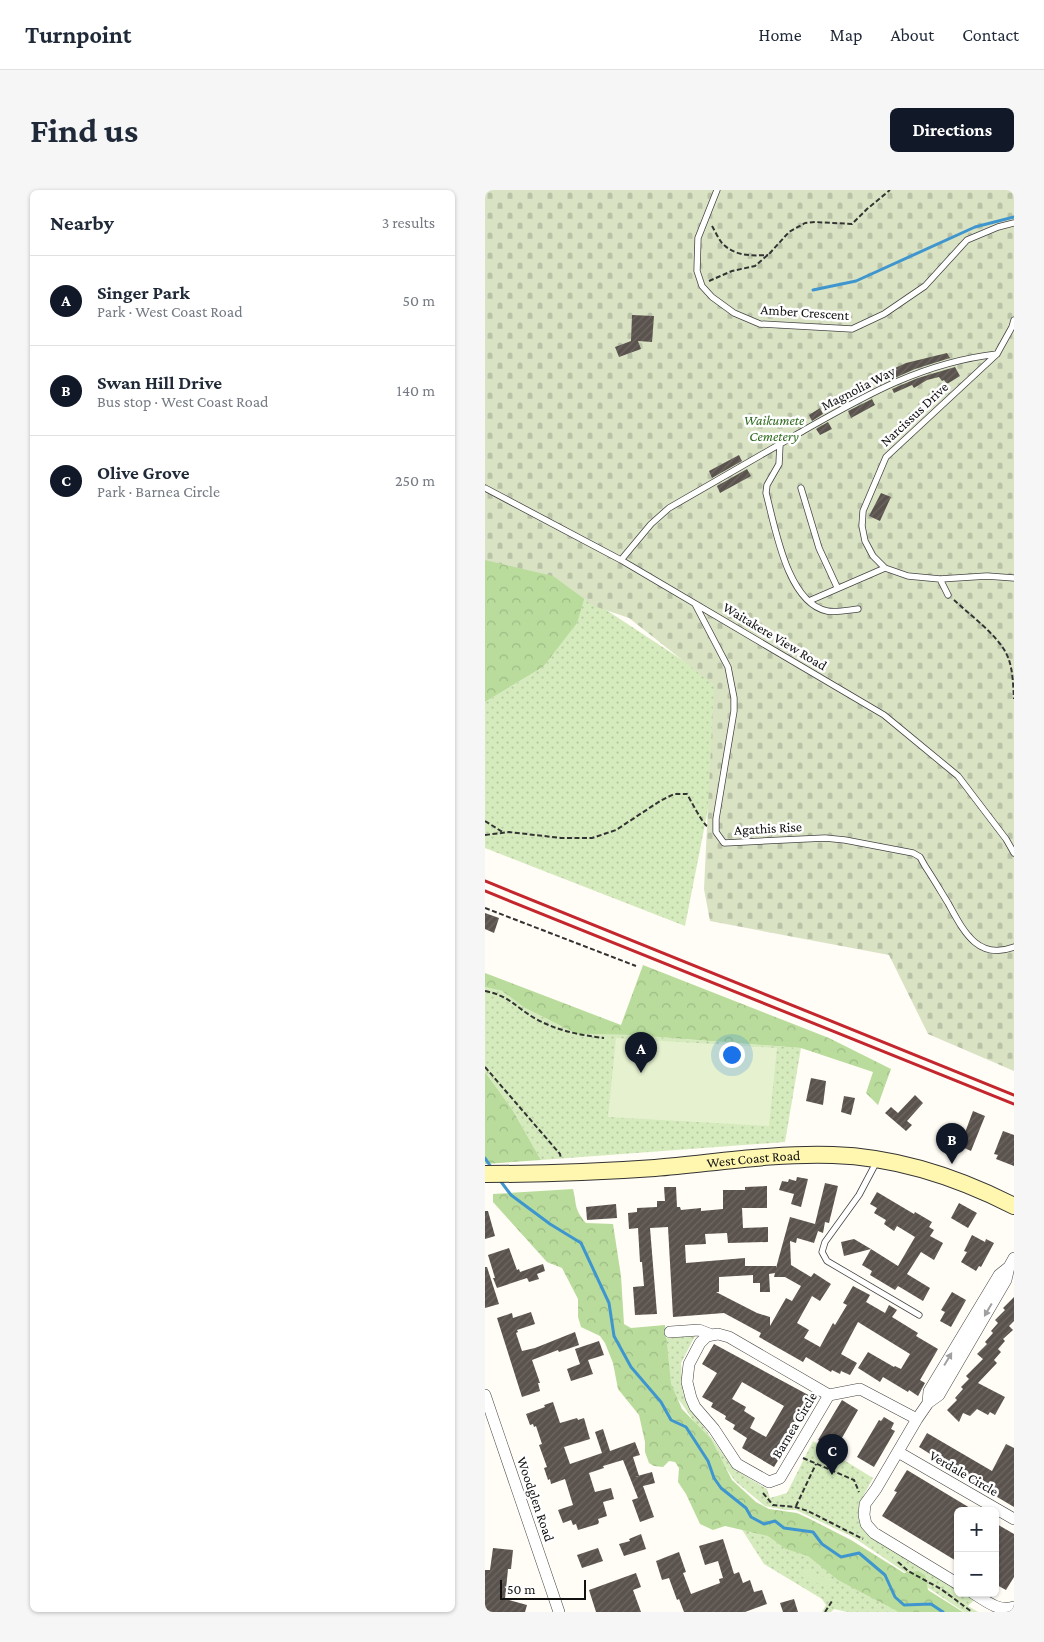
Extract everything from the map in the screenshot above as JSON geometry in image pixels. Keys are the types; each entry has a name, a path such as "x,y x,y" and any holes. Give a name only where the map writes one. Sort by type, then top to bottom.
{"main road":[{"name":"West Coast Road","path":"485,1174 654,1168 794,1156 833,1155 878,1160 932,1171 1014,1206"}],"street":[{"path":"954,1582 874,1533 866,1524 864,1515 865,1504 876,1489 917,1419 928,1403 939,1396 962,1346 999,1275 1012,1262"},
{"name":"Barnea Circle","path":"670,1332 702,1330 729,1337 829,1395 860,1389 917,1419"},
{"name":"Barnea Circle","path":"712,1334 700,1343 689,1364 687,1382 691,1398 695,1407 714,1429 737,1464 769,1482 780,1478 829,1395"},
{"name":"Woodglen Road","path":"485,1395 559,1612"},
{"name":"Verdale Circle","path":"898,1452 1014,1519"},
{"path":"979,1597 996,1608 1014,1607"}],"lane":[{"name":"Amber Crescent","path":"717,190 698,238 697,271 702,286 712,297 734,313 760,324 852,329 884,314 925,286 967,240 998,227 1014,223"},
{"name":"Narcissus Drive","path":"885,568 873,556 865,541 862,526 863,511 886,457 997,354 1014,320"},
{"name":"Magnolia Way","path":"621,560 651,524 669,508 859,399 921,371 968,357 997,354"},
{"path":"780,444 779,464 767,485 766,493 783,561 793,580 809,601 826,611 858,609"},
{"name":"Waitakere View Road","path":"485,488 621,560 884,715 958,776 1014,853"},
{"path":"801,488 819,548 837,587"},
{"path":"809,601 837,587 885,568 908,576 940,579 987,576 1014,578"},
{"path":"940,579 948,595"},
{"name":"Agathis Rise","path":"694,602 728,667 734,698 731,727 716,810 716,832 724,843 825,838 854,841 913,853 923,862 967,936 985,949 997,951 1014,947"},
{"path":"878,1160 859,1195 825,1242 822,1252 827,1261 919,1314"}],"path":[{"path":"707,283 732,271 755,266 789,232 805,223 852,224 890,190"},
{"path":"707,223 714,229 721,242 730,250 756,256 768,255"},
{"path":"948,595 998,640 1007,653 1011,668 1014,699"},
{"path":"485,835 504,832 561,838 593,838 616,830 673,794 687,794 703,824 716,832"},
{"path":"485,821 504,832"},
{"path":"485,908 636,966"},
{"path":"485,990 499,994 536,1019 557,1028 577,1035 604,1038"},
{"path":"485,1066 560,1154 563,1172"},
{"path":"801,1457 854,1480 861,1495"},
{"path":"795,1507 817,1464"},
{"path":"763,1492 773,1505 795,1507 808,1511 866,1540"},
{"path":"897,1561 908,1571 941,1589 972,1612"},
{"path":"825,1612 832,1601"}],"green space":[{"name":"Waikumete Cemetery","path":"485,190 1014,190 1014,1071 928,1034 889,955 710,921 704,889 714,685 629,618 594,606 553,576 485,560"},
{"path":"485,550 539,565 585,596 577,623 543,667 485,702"},
{"path":"585,596 731,692 685,926 485,848 485,702 543,667"},
{"path":"643,965 829,1038 891,1069 878,1105 866,1093 873,1072 801,1048 633,1035 577,1034 525,1008 502,991 485,987 485,973 621,1025"},
{"path":"485,987 502,991 525,1008 577,1034 633,1035 801,1048 785,1142 541,1160 512,1109 485,1072"},
{"path":"616,1038 777,1048 769,1126 608,1117"},
{"path":"485,1072 512,1109 541,1160 485,1164"},
{"path":"573,1189 578,1211 586,1223 613,1224 621,1276 624,1324 631,1328 665,1325 671,1384 682,1409 711,1439 732,1480 756,1502 769,1509 797,1513 851,1540 904,1573 918,1571 925,1575 928,1590 963,1612 899,1612 838,1580 808,1556 786,1549 768,1536 725,1526 713,1530 700,1524 686,1494 678,1482 679,1468 675,1462 669,1461 663,1467 654,1466 649,1463 645,1452 645,1442 639,1415 618,1389 613,1363 605,1343 600,1336 581,1327 578,1317 578,1299 562,1268 547,1262 493,1202 493,1194"},
{"path":"695,1336 681,1363 683,1393 687,1404 734,1469 767,1489 770,1498 787,1493 813,1441 873,1478 862,1498 859,1512 861,1526 866,1533 954,1587 954,1597 972,1597 975,1599 968,1606 978,1612 964,1612 853,1537 796,1510 765,1506 735,1481 682,1404 666,1385 663,1338"},
{"path":"757,1524 907,1612 847,1612 834,1609 831,1612 822,1612 826,1605 822,1599 764,1564 739,1525"},
{"path":"806,1569 830,1580 827,1587 802,1577"}],"building":[{"path":"632,315 654,316 652,342 638,341 641,349 619,357 615,347 631,341"},
{"path":"947,353 950,358 915,369 888,381 884,373 906,363"},
{"path":"955,367 960,376 947,384 939,377 927,380 914,388 912,385 894,393 892,389 918,378"},
{"path":"863,384 867,391 843,403 840,398"},
{"path":"872,399 875,405 851,418 848,411"},
{"path":"820,408 823,414 812,421 809,415"},
{"path":"828,422 832,429 820,435 816,429"},
{"path":"739,455 742,461 712,478 709,471"},
{"path":"747,469 751,476 720,493 717,486"},
{"path":"881,493 891,497 880,521 869,516"},
{"path":"485,913 499,918 494,933 485,929"},
{"path":"811,1078 826,1081 823,1105 806,1101"},
{"path":"915,1095 923,1103 907,1121 912,1125 906,1131 885,1113 891,1107 898,1113"},
{"path":"844,1096 855,1098 851,1115 841,1112"},
{"path":"973,1111 985,1116 971,1151 960,1146"},
{"path":"1003,1131 1014,1135 1014,1166 996,1159 998,1155 994,1154"},
{"path":"797,1177 808,1179 801,1207 791,1204 794,1194 779,1190 782,1181 788,1182 789,1179 796,1181"},
{"path":"825,1183 838,1186 829,1223 825,1222 823,1233 818,1231 814,1243 797,1238 796,1243 790,1241 791,1265 811,1277 814,1273 831,1284 820,1301 812,1296 797,1323 809,1330 804,1338 820,1347 833,1323 835,1325 847,1305 843,1303 853,1286 870,1295 866,1302 885,1313 889,1305 897,1310 892,1317 918,1333 916,1336 938,1349 920,1380 925,1383 918,1396 883,1377 880,1382 858,1368 868,1352 901,1369 910,1354 858,1322 841,1354 857,1363 850,1375 841,1371 840,1374 832,1370 831,1372 806,1357 803,1362 759,1337 761,1333 724,1313 673,1317 668,1227 650,1228 657,1314 635,1315 633,1287 644,1286 642,1262 640,1262 638,1228 629,1229 628,1213 637,1212 637,1208 657,1207 657,1201 665,1201 664,1187 676,1187 677,1207 680,1207 681,1210 701,1208 701,1211 723,1209 723,1190 745,1190 745,1187 767,1186 767,1208 742,1208 743,1228 768,1227 768,1242 728,1243 727,1233 705,1234 706,1244 685,1245 686,1263 745,1258 745,1266 776,1266 776,1268 790,1217 815,1224","holes":["775,1273 774,1277 785,1277 801,1286 792,1301 786,1298 770,1326 770,1317 757,1313 716,1292 719,1292 719,1277 753,1275 753,1283 760,1283 760,1292 770,1292 769,1274"]},
{"path":"877,1192 914,1214 915,1212 932,1222 929,1227 934,1230 930,1236 943,1243 934,1260 921,1252 907,1274 930,1288 923,1301 898,1286 895,1290 870,1275 872,1271 862,1265 871,1249 898,1266 915,1237 897,1226 894,1231 884,1224 886,1220 874,1213 877,1208 870,1204"},
{"path":"959,1203 977,1213 968,1228 951,1218"},
{"path":"616,1204 617,1218 587,1220 586,1207"},
{"path":"485,1211 488,1211 495,1236 485,1239"},
{"path":"972,1235 985,1242 986,1239 994,1243 981,1267 979,1266 976,1271 961,1262 967,1252 964,1251"},
{"path":"854,1239 871,1249 844,1256 841,1242"},
{"path":"509,1248 517,1270 519,1269 520,1272 543,1264 545,1271 537,1274 539,1279 529,1282 527,1278 497,1288 488,1255"},
{"path":"485,1267 487,1267 499,1304 485,1308"},
{"path":"952,1292 966,1300 951,1327 940,1321 945,1312 941,1310"},
{"path":"1014,1297 1014,1321 1009,1326 1013,1330 1003,1339 1005,1341 998,1349 1001,1352 994,1360 997,1363 978,1383 1005,1397 995,1415 990,1412 988,1415 977,1409 970,1416 963,1413 959,1422 947,1410 957,1400 955,1398 963,1389 961,1387 969,1379 966,1376 983,1359 977,1354 987,1344 985,1342 993,1333 991,1331 998,1323 995,1320"},
{"path":"531,1312 535,1324 517,1330 518,1332 516,1333 522,1351 535,1348 575,1332 579,1345 559,1352 558,1350 532,1360 540,1383 538,1383 540,1391 522,1397 497,1318 512,1313 513,1318"},
{"path":"599,1341 604,1355 588,1360 593,1374 571,1381 567,1369 580,1364 575,1349"},
{"path":"714,1344 814,1398 783,1447 785,1449 774,1467 742,1448 747,1438 733,1429 735,1425 725,1419 726,1416 711,1407 713,1403 702,1397 717,1373 702,1364","holes":["742,1382 784,1406 766,1437 750,1428 755,1418 744,1411 746,1407 732,1399"]},
{"path":"842,1400 858,1410 835,1450 818,1440"},
{"path":"553,1402 560,1423 584,1418 590,1439 564,1447 570,1464 602,1453 595,1432 603,1429 610,1451 635,1442 640,1455 633,1457 639,1476 652,1472 655,1483 643,1486 654,1517 640,1522 632,1500 638,1498 623,1460 603,1466 604,1468 589,1473 595,1492 611,1488 614,1499 603,1502 607,1516 598,1519 598,1524 578,1530 576,1524 573,1525 571,1520 563,1523 558,1510 573,1505 565,1479 551,1484 550,1479 548,1480 544,1468 547,1467 539,1445 542,1444 536,1426 530,1425 526,1414"},
{"path":"884,1417 894,1423 891,1429 895,1431 874,1467 857,1457 879,1420 881,1421"},
{"path":"927,1433 992,1471 1006,1444 1014,1448 1014,1507 950,1469 951,1467 919,1447"},
{"path":"907,1470 968,1507 954,1507 954,1560 882,1516 897,1492 894,1491"},
{"path":"999,1525 1014,1534 1014,1577 1006,1590 999,1586"},
{"path":"641,1534 646,1549 624,1556 619,1544 630,1541 629,1539"},
{"path":"723,1539 734,1574 739,1572 743,1583 750,1580 754,1592 762,1590 767,1604 745,1612 684,1612 679,1599 677,1600 669,1578 662,1580 656,1561 679,1552 686,1572 683,1573 691,1594 720,1583 719,1579 723,1578 718,1561 705,1565 699,1546"},
{"path":"493,1548 513,1550 511,1569 508,1569 505,1599 527,1605 525,1612 485,1612 485,1570 490,1570"},
{"path":"598,1548 603,1561 582,1568 577,1555"},
{"path":"636,1573 641,1587 633,1590 641,1612 596,1612 589,1590"},
{"path":"794,1599 798,1612 783,1612 780,1603"}],"waterway":[{"path":"813,290 856,281 975,227 1014,217"},
{"path":"485,1158 491,1167"},
{"path":"499,1179 511,1195 550,1224 581,1243 609,1303 614,1336 631,1367 661,1402 671,1420 686,1427 708,1461 714,1478 721,1488 746,1508 751,1517 764,1524 775,1521 784,1528 813,1532 822,1544 841,1557 859,1553 885,1575 895,1597 904,1605 931,1604 943,1612"}],"railway":[{"path":"485,881 1014,1095"},
{"path":"485,891 1014,1104"}],"place":[{"name":"Singer Park","path":"641,1073"},
{"name":"Swan Hill Drive","path":"952,1164"},
{"name":"Olive Grove","path":"832,1475"}]}
